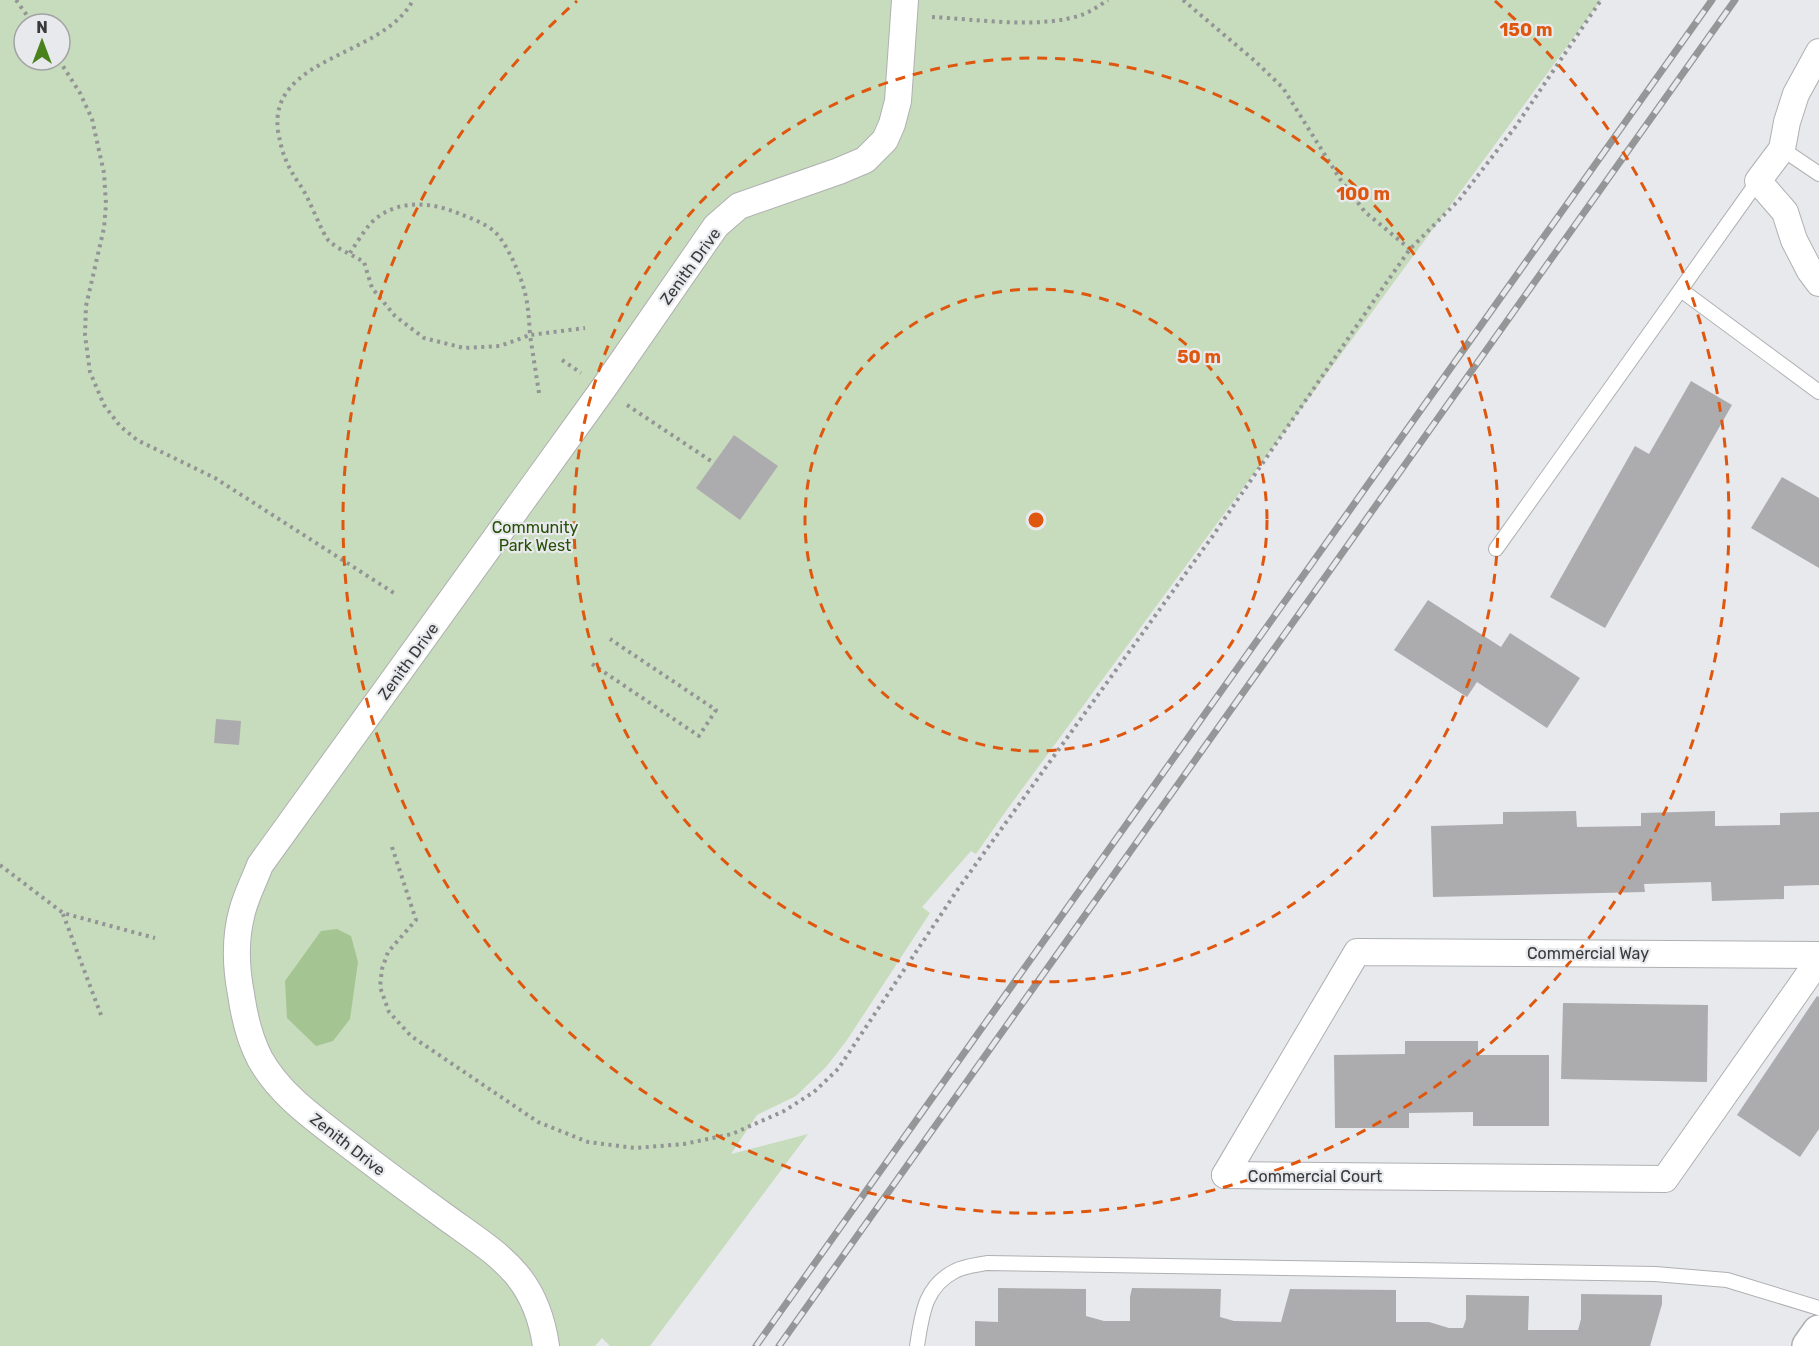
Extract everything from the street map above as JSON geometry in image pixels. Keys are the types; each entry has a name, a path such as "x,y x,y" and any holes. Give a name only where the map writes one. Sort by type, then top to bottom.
{"main road":[{"path":"1809,1346 1819,1332"}],"street":[{"name":"Zenith Drive","path":"546,1346 539,1312 526,1286 504,1259 373,1164 302,1108 277,1082 260,1059 243,1009 238,979 237,945 242,912 260,865 603,389 716,226 739,206 865,160 885,140 898,101 904,8"},
{"path":"1819,52 1796,94 1787,122 1782,149 1758,181 1785,212 1794,240 1819,283"},
{"name":"Commercial Way","path":"1357,952 1819,955"},
{"name":"Commercial Court","path":"1357,952 1225,1175 1665,1179 1819,960"}],"lane":[{"path":"1782,149 1819,174"},
{"path":"1496,549 1758,181"},
{"path":"1681,290 1819,392"},
{"path":"917,1346 922,1309 937,1283 956,1270 987,1263 1655,1274 1727,1280 1819,1308"}],"path":[{"path":"413,0 402,16 388,29 310,70 286,92 278,105 277,123 287,166 309,197 327,240 364,262 372,288 395,316 424,338 464,348 501,346 530,335 585,328"},
{"path":"904,8 1033,23 1064,20 1086,14 1108,0"},
{"path":"1183,0 1283,88 1340,178 1365,212 1410,249"},
{"path":"392,847 416,920 388,952 382,969 380,987 389,1012 411,1036 538,1122 588,1142 635,1148 684,1144 732,1134 784,1111 813,1092 838,1069 958,889 1212,537 1410,249 1459,200 1516,126 1601,0"},
{"path":"67,72 92,118 104,173 106,204 104,228 86,306 85,335 90,372 104,405 120,426 137,440 215,478 397,595"},
{"path":"350,254 370,224 399,205 424,204 448,208 495,232 508,250 523,281 528,301 530,335 539,393"},
{"path":"562,360 585,376"},
{"path":"626,404 711,461"},
{"path":"592,664 699,736 716,711 610,639"},
{"path":"0,865 63,913 155,938"},
{"path":"63,913 101,1015"}],"green space":[{"name":"Community Park West","path":"0,0 1601,0 976,854 971,851 922,907 930,913 847,1040 826,1067 796,1096 757,1115 731,1154 808,1134 650,1346 610,1346 602,1338 595,1346 0,1346"}],"shaded area":[{"path":"337,929 351,936 358,962 350,1019 333,1041 316,1046 287,1018 285,981 321,931"}],"building":[{"path":"1691,381 1732,405 1605,628 1550,597 1635,446 1649,454"},
{"path":"734,435 778,466 740,520 696,488"},
{"path":"1782,477 1819,498 1819,568 1751,528"},
{"path":"1428,600 1501,647 1510,633 1580,678 1547,728 1477,682 1467,697 1394,650"},
{"path":"216,719 241,721 239,745 214,743"},
{"path":"1576,811 1577,827 1641,826 1641,813 1715,811 1715,826 1780,825 1780,813 1819,812 1819,885 1784,886 1784,899 1712,901 1711,882 1644,884 1645,892 1433,897 1431,826 1503,824 1503,812"},
{"path":"1817,996 1819,997 1819,1129 1800,1157 1737,1115"},
{"path":"1563,1003 1708,1005 1707,1082 1561,1079"},
{"path":"1405,1041 1478,1041 1478,1055 1549,1055 1549,1126 1473,1126 1473,1112 1409,1113 1409,1128 1335,1128 1334,1055 1405,1054"},
{"path":"998,1288 1086,1289 1086,1316 1104,1321 1130,1321 1132,1288 1221,1289 1220,1317 1234,1321 1281,1322 1290,1289 1396,1290 1396,1322 1429,1322 1449,1328 1463,1328 1466,1319 1466,1295 1529,1296 1528,1330 1578,1330 1581,1319 1581,1294 1662,1295 1662,1304 1650,1346 975,1346 975,1321 998,1322"}],"railway":[{"path":"756,1346 1712,0"},
{"path":"779,1346 1735,0"}]}
